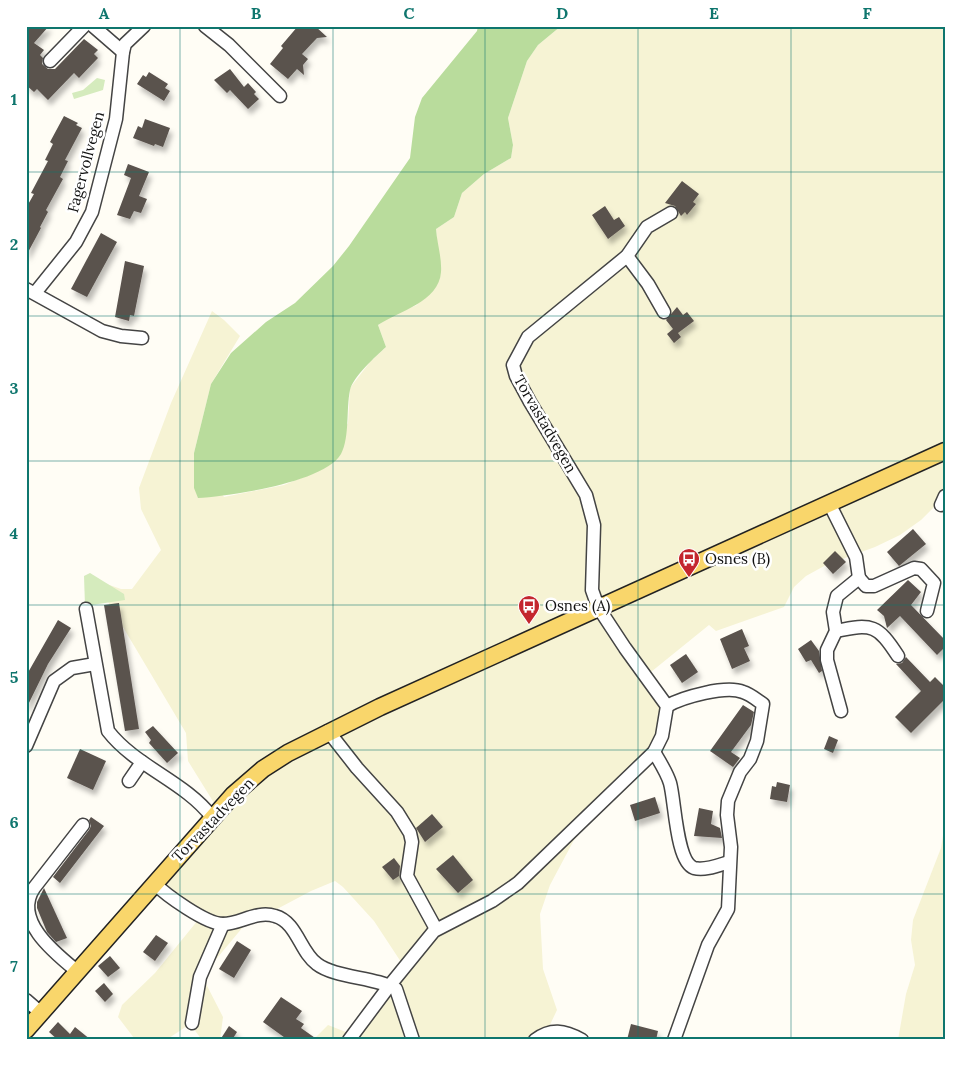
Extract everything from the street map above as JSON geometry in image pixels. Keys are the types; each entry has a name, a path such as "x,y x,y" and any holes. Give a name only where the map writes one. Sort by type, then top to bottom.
{"main road":[{"name":"Torvastadvegen","path":"26,1030 212,817 263,769 328,731 945,451"}],"street":[{"path":"50,61 84,26"},
{"path":"93,26 123,52"},
{"name":"Fagervollvegen","path":"142,338 120,336 102,331 30,291 76,242 92,212 116,119 125,44 144,26"},
{"path":"205,26 229,45 280,96"},
{"name":"Torvastadvegen","path":"667,706 598,607 592,590 594,525 586,494 530,402 516,376 513,364 528,337 627,256 647,227 671,213"},
{"path":"627,256 648,284 664,312"},
{"path":"829,503 856,557 859,578 866,586 874,586 914,568 921,569 934,584 927,611"},
{"path":"841,711 827,660 827,650 836,631 833,612 838,596 859,578"},
{"path":"86,609 108,731 116,741 142,762 199,801 212,817"},
{"path":"836,631 862,626 874,627 881,631 898,656"},
{"path":"26,746 54,681 72,668 95,664"},
{"path":"349,1040 390,985 436,929 492,901 518,883 654,752 662,736 667,706 715,691 742,691 763,704 757,741 750,760 740,772 728,801 727,816 731,847 728,909 708,945 674,1040"},
{"path":"328,731 356,768 397,812 410,833 412,842 407,876 436,929"},
{"path":"654,752 670,781 675,820 687,862 694,868 707,868 729,862"},
{"path":"129,781 142,762"},
{"path":"78,972 54,952 40,935 31,920 28,904 29,895 83,825"},
{"path":"154,883 213,922 223,924 256,916 276,916 291,927 316,964 370,982 390,985 396,989 413,1040"},
{"path":"192,1023 200,977 223,924"},
{"path":"26,1000 41,1013"},
{"path":"535,1040 552,1030 564,1032 582,1040"}],"shaded area":[{"path":"561,26 945,26 945,491 934,507 921,520 900,535 875,547 826,565 806,576 794,587 784,607 716,631 709,625 646,676 663,698 660,733 647,755 574,840 550,885 540,914 543,969 557,1010 548,1029 540,1040 313,1040 328,1025 351,1034 401,962 374,921 343,887 335,881 311,891 243,927 202,976 223,1017 220,1040 202,1040 190,1024 166,1040 134,1038 118,1017 122,1005 155,973 198,920 155,883 219,811 188,761 186,733 95,580 121,589 132,589 161,550 141,509 139,488 171,403 212,311 240,336 211,384 194,453 224,497 284,485 322,469 348,423 350,388 370,362 386,347 378,325 393,315 417,305 437,244 436,229 454,217 462,193 484,174 511,158 513,145 508,118 527,61 538,45"},
{"path":"945,823 945,1020 942,1040 898,1040 906,994 915,965 911,940 913,920 941,848"}],"green space":[{"path":"478,26 561,26 538,45 527,61 508,118 513,145 511,158 484,174 462,193 454,217 436,229 441,267 439,282 426,298 378,325 386,347 365,367 352,385 349,398 346,440 341,454 331,464 316,473 296,480 252,491 198,498 194,488 194,453 211,384 231,353 266,322 295,303 333,266 349,246 410,158 415,117 422,98 477,31"},
{"path":"97,78 105,80 103,90 74,99 72,93 83,90"},
{"path":"90,573 124,594 125,600 85,606 84,576"}],"building":[{"path":"26,26 49,26 34,43 44,50 40,55 43,58 42,64 48,69 55,69 84,39 98,50 94,54 98,58 79,78 74,73 48,100 37,89 34,92 26,85"},
{"path":"298,26 315,26 327,37 317,38 302,54 308,59 303,65 304,75 297,69 288,79 270,64 283,48 281,46"},
{"path":"230,69 244,87 248,83 256,92 254,94 259,99 248,109 230,90 227,93 214,80"},
{"path":"149,72 168,84 165,88 170,91 164,101 137,84 143,75 146,77"},
{"path":"64,116 78,123 76,125 82,128 65,160 68,161 60,177 63,179 46,210 48,212 26,256 26,208 34,194 31,193 48,161 45,160 53,144 50,142"},
{"path":"145,119 170,128 163,147 155,144 154,146 133,138 138,126 142,128"},
{"path":"128,164 149,172 139,196 147,199 141,213 134,211 130,219 117,215 131,178 124,175"},
{"path":"682,181 699,194 693,202 696,204 687,215 685,212 681,216 675,206 665,203"},
{"path":"605,206 614,220 619,217 625,226 608,239 592,215"},
{"path":"101,233 117,242 87,297 71,289"},
{"path":"125,261 144,266 134,316 130,315 129,321 115,317"},
{"path":"677,307 683,315 687,312 694,321 678,333 681,337 674,343 667,334 673,329 666,320"},
{"path":"913,529 926,544 899,566 887,552"},
{"path":"835,551 846,562 833,574 823,563"},
{"path":"908,580 921,592 911,605 945,640 945,647 937,655 900,616 887,628 884,616 877,610"},
{"path":"119,603 139,729 125,731 104,605"},
{"path":"58,620 71,628 48,664 26,709 26,676"},
{"path":"742,629 749,646 744,648 750,661 732,669 720,639"},
{"path":"811,640 819,651 822,671 819,673 811,660 806,662 798,649"},
{"path":"686,654 698,672 682,683 670,665"},
{"path":"906,657 930,682 935,677 945,687 945,699 911,733 895,717 921,691 896,664 902,663"},
{"path":"743,705 754,712 751,725 731,752 740,758 733,767 710,751"},
{"path":"153,726 178,753 167,763 149,743 151,740 145,732"},
{"path":"829,736 838,740 833,753 824,749"},
{"path":"80,749 106,761 93,790 67,778"},
{"path":"777,782 790,785 787,802 770,799 772,786 776,787"},
{"path":"655,797 660,813 635,821 630,805"},
{"path":"699,808 713,811 711,824 720,828 722,838 694,836"},
{"path":"432,814 443,827 425,842 416,828"},
{"path":"91,817 104,826 60,883 53,877 89,830 91,826 89,820"},
{"path":"453,855 473,880 458,893 436,869"},
{"path":"394,858 400,866 399,876 393,880 382,867"},
{"path":"44,888 67,938 56,942 47,932 37,908 37,902"},
{"path":"156,935 168,943 155,961 143,952"},
{"path":"237,941 251,950 234,978 219,969"},
{"path":"110,956 120,968 108,977 98,966"},
{"path":"104,983 113,994 105,1002 95,991"},
{"path":"281,997 302,1011 296,1019 304,1024 301,1028 318,1040 288,1040 263,1022"},
{"path":"58,1022 70,1034 75,1027 91,1040 58,1040 49,1032"},
{"path":"631,1024 658,1031 656,1040 627,1040"},
{"path":"229,1026 237,1032 232,1040 220,1040"}],"place":[{"name":"Osnes (B)","path":"689,578"},
{"name":"Osnes (A)","path":"529,625"}]}
